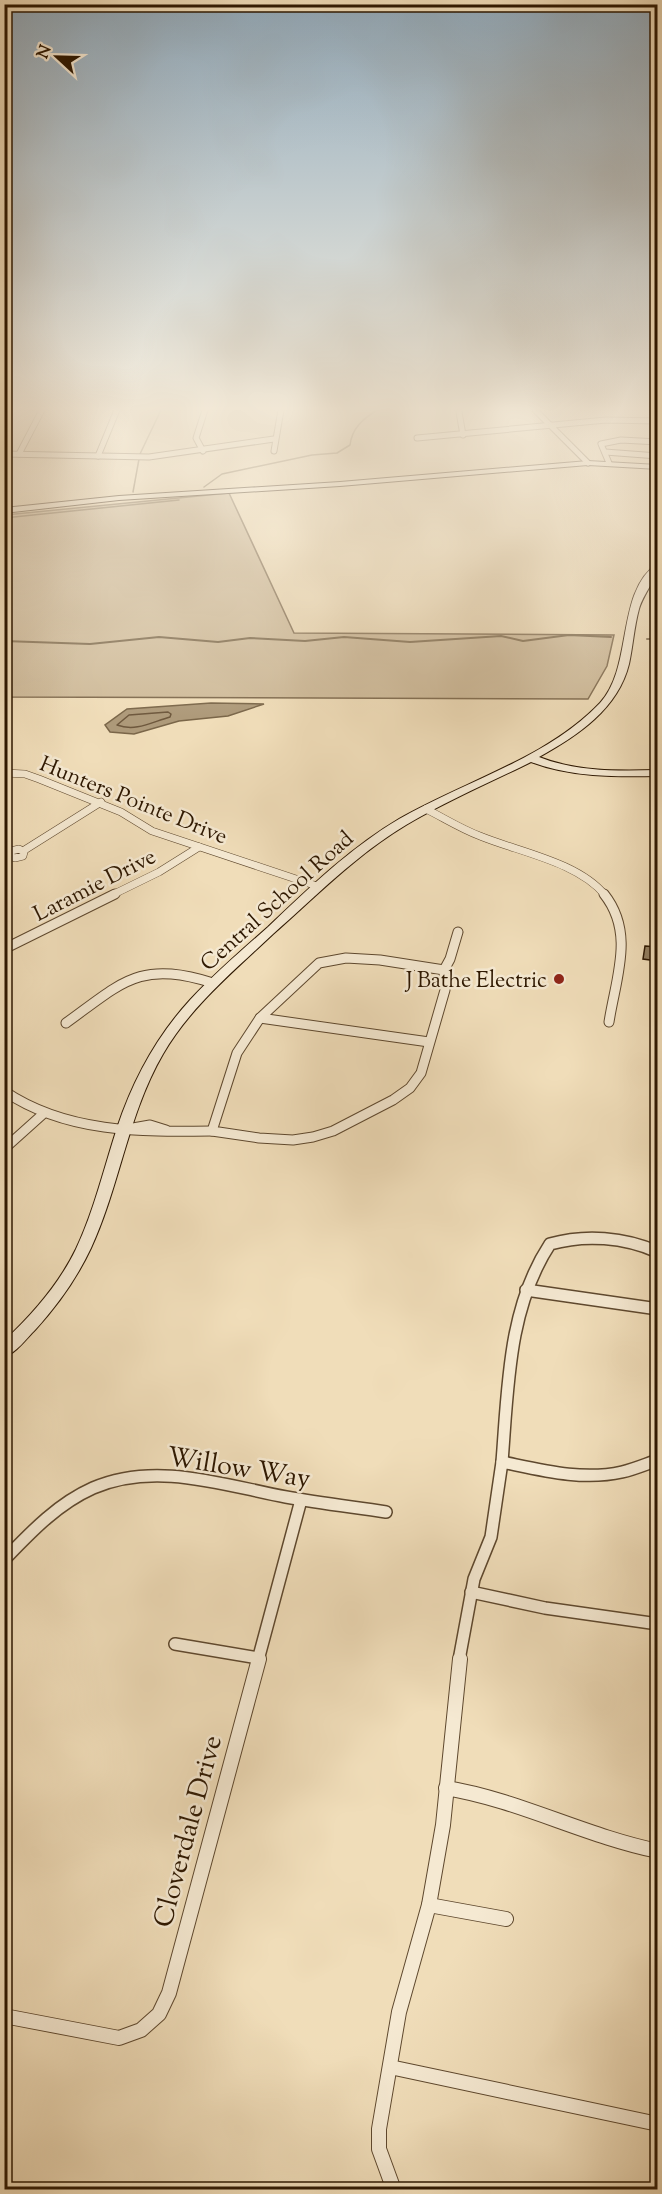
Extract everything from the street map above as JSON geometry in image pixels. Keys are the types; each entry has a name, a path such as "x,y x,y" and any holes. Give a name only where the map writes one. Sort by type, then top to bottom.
{"main road":[{"name":"Central School Road","path":"4,1351 36,1319 76,1264 128,1128 137,1091 157,1053 178,1023 213,983 317,886 374,840 426,808 569,734 591,717 615,690 626,660 638,597 657,566"},
{"path":"528,757 552,766 588,772 657,773"}],"street":[{"name":"Hunters Pointe Drive","path":"4,773 25,774 39,779 101,802 152,831 317,886"},
{"path":"23,850 101,802"},
{"path":"426,808 481,837 558,863 584,877 602,893 617,915 621,933 609,1022"},
{"name":"Laramie Drive","path":"4,949 159,872 199,847"},
{"path":"4,1091 42,1114 90,1125 128,1128 141,1124 158,1126 166,1130 212,1131 292,1140 333,1131 393,1100 410,1088 421,1073 445,990 444,970 450,959 458,932"},
{"path":"212,1131 237,1053 260,1018 311,969 331,958 352,957 444,970"},
{"path":"66,1023 133,977 173,973 213,983"},
{"path":"260,1018 429,1042"},
{"path":"4,1149 42,1114"},
{"path":"394,2190 379,2149 379,2129 399,2012 429,1905 446,1788 460,1654 471,1592 491,1537 502,1462 514,1339 526,1290 539,1257 550,1244 559,1240 610,1240 635,1244 657,1252"},
{"path":"526,1290 614,1305 657,1309"},
{"path":"502,1462 561,1474 587,1476 621,1472 657,1460"},
{"name":"Willow Way","path":"4,1560 57,1509 106,1483 160,1476 386,1512"},
{"name":"Cloverdale Drive","path":"4,2016 119,2038 141,2030 159,2014 169,1993 301,1500"},
{"path":"471,1592 545,1608 657,1624"},
{"path":"175,1644 258,1658"},
{"path":"446,1788 498,1797 610,1841 657,1851"},
{"path":"429,1905 506,1919"},
{"path":"390,2067 657,2124"}],"shaded area":[{"path":"32,512 238,512 294,633 614,635 607,666 588,699 5,697 5,515"}],"water":[{"path":"211,703 264,704 228,716 179,721 134,734 110,732 105,725 127,709"}],"building":[{"path":"645,946 657,947 657,961 643,959"}],"waterway":[{"path":"4,518 59,512"},
{"path":"4,641 90,644 159,637 218,642 250,638 305,641 344,637 410,642 501,636 523,641 569,635 611,637"},
{"path":"647,639 658,639"}],"place":[{"name":"J Bathe Electric","path":"559,979"}]}
